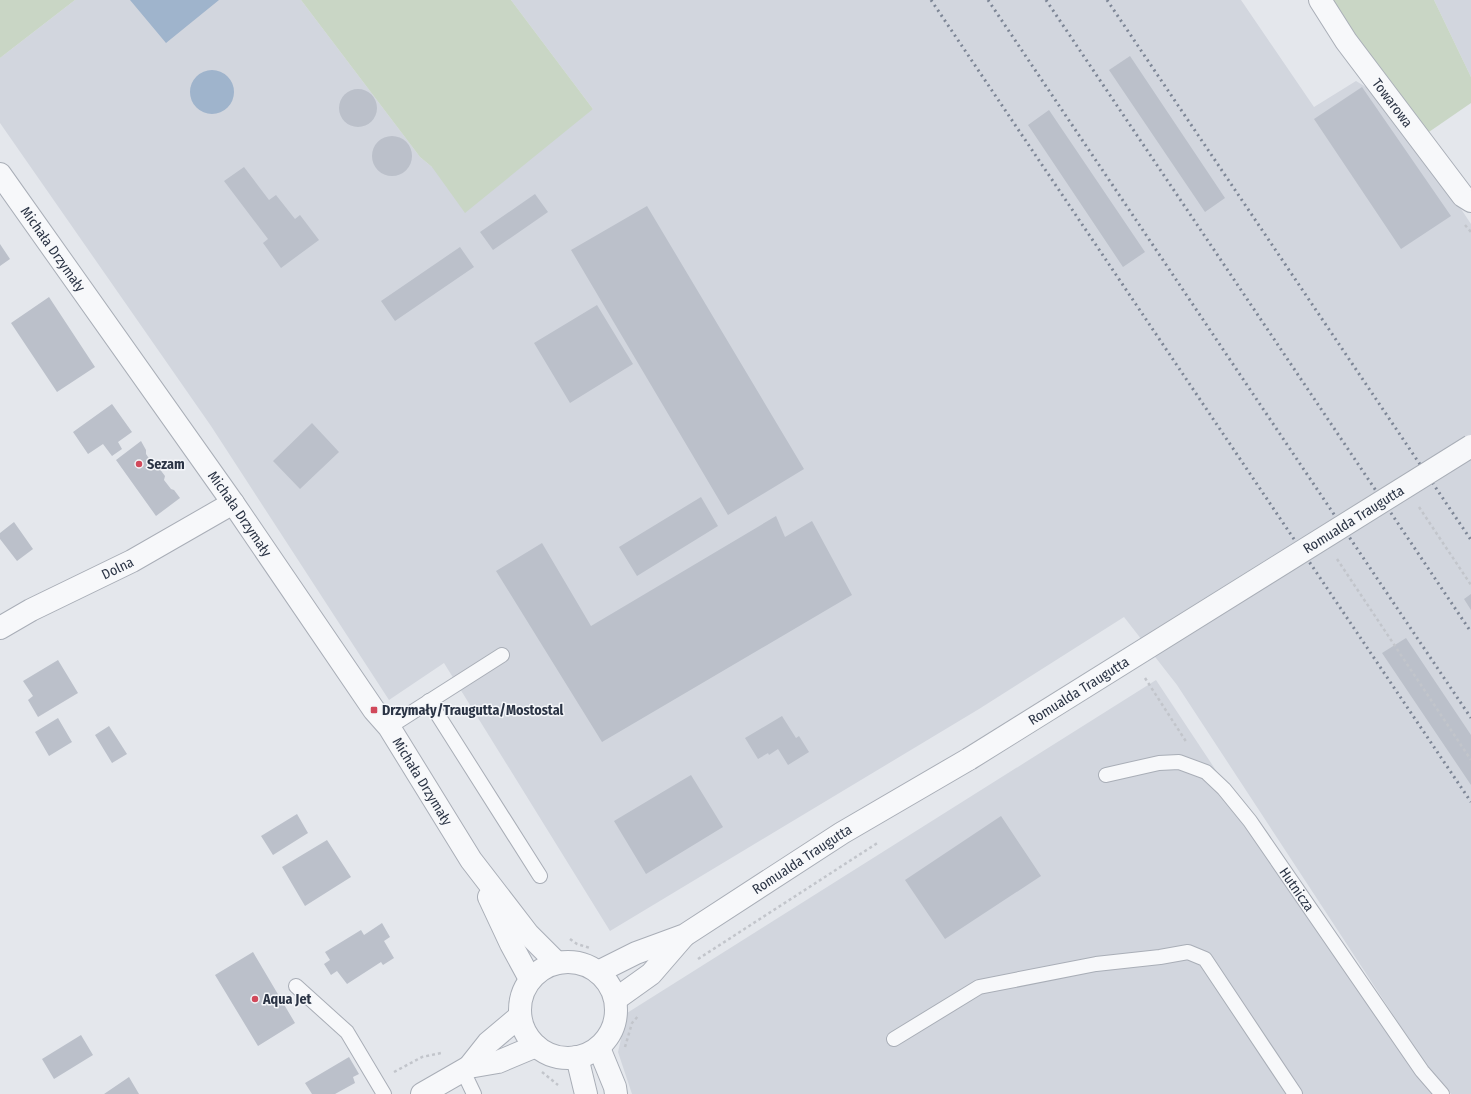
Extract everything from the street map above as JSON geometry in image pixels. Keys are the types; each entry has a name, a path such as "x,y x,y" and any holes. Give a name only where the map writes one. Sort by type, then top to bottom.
{"street":[{"name":"Towarowa","path":"1320,0 1346,41 1463,196 1471,201"},
{"name":"Michała Drzymały","path":"0,174 232,503 374,710 389,727 471,860"},
{"name":"Romualda Traugutta","path":"685,935 842,834 969,759 1471,446"},
{"name":"Dolna","path":"0,628 31,610 132,561 232,503"},
{"path":"471,860 528,934 557,962"},
{"path":"471,860 511,944 530,979"},
{"path":"598,972 636,953 685,935"},
{"path":"616,999 651,974 685,935"},
{"path":"572,961 586,964 598,972 606,979 612,988 616,999 617,1012 614,1026 608,1037 599,1048 588,1054 577,1057 562,1058 548,1054 536,1046 526,1032 520,1016 520,1003 530,979 542,968 557,962 572,961"},
{"path":"466,1069 488,1043 520,1016"},
{"path":"422,1094 466,1069 498,1062 536,1046"},
{"path":"599,1048 616,1094"},
{"path":"577,1057 586,1094"}],"lane":[{"path":"389,727 502,655"},
{"path":"429,701 540,876"},
{"name":"Hutnicza","path":"1106,775 1159,764 1179,762 1206,772 1224,789 1250,821 1422,1071 1442,1094"},
{"path":"894,1039 979,987 1096,964 1160,957 1188,952 1205,959 1294,1094"},
{"path":"296,986 347,1032 380,1088"},
{"path":"466,1069 474,1094"}],"path":[{"path":"1417,505 1471,585"},
{"path":"1335,556 1471,760"},
{"path":"1144,675 1206,772"},
{"path":"696,961 881,841"},
{"path":"565,935 577,944 591,948"},
{"path":"625,1048 632,1023 642,1011"},
{"path":"380,1088 422,1057 445,1052"},
{"path":"536,1073 543,1072 564,1090"}],"shaded area":[{"path":"75,0 301,0 420,157 432,167 593,109 511,0 1241,0 1314,107 1356,81 1389,101 1471,224 1471,1094 1451,1094 1426,1065 1177,685 1124,617 979,709 610,931 444,663 389,700 211,426 0,123 0,58"},
{"path":"1434,0 1471,0 1471,77"},
{"path":"1156,680 1414,1069 1434,1094 632,1094 618,1052 627,1013"}],"green space":[{"path":"0,0 75,0 0,58"},
{"path":"301,0 511,0 593,109 465,213 432,167 420,157"},
{"path":"1330,0 1434,0 1471,77 1471,103 1426,134 1352,34"}],"water":[{"path":"130,0 219,0 166,43"},
{"path":"212,70 224,74 230,80 234,92 230,104 224,110 212,114 200,110 194,104 190,92 194,80 200,74"}],"building":[{"path":"1130,56 1225,198 1205,212 1109,70"},
{"path":"1362,87 1451,216 1401,249 1314,119"},
{"path":"354,89 362,89 372,94 376,101 376,115 372,122 362,127 354,127 344,122 342,119 339,112 339,104 344,94 347,92"},
{"path":"1049,110 1145,252 1123,267 1028,125"},
{"path":"392,136 406,142 412,156 406,170 392,176 378,170 372,156 378,142"},
{"path":"244,167 269,200 276,195 295,219 300,215 319,240 281,268 263,243 268,239 224,181"},
{"path":"535,194 548,212 493,250 480,232"},
{"path":"647,206 804,469 728,515 571,250"},
{"path":"0,244 10,259 0,266"},
{"path":"460,247 474,267 395,321 381,301"},
{"path":"49,297 95,367 57,392 11,323"},
{"path":"597,305 633,364 570,403 534,343"},
{"path":"112,404 132,432 118,442 122,449 112,456 103,444 88,454 73,432"},
{"path":"312,423 339,452 300,489 273,461"},
{"path":"141,441 146,450 146,454 152,463 156,464 165,476 164,480 180,498 156,516 116,460"},
{"path":"701,497 718,526 637,576 619,547"},
{"path":"776,516 785,537 812,521 852,595 602,742 496,571 542,543 591,626"},
{"path":"14,522 33,549 17,561 0,539 0,533"},
{"path":"1471,594 1471,610 1464,599"},
{"path":"1406,638 1471,735 1471,785 1382,653"},
{"path":"58,660 78,693 38,717 28,700 33,696 23,681"},
{"path":"782,716 796,738 799,736 809,752 788,765 778,749 769,755 768,753 758,759 745,738"},
{"path":"58,718 72,742 49,756 35,732"},
{"path":"109,726 127,754 112,763 95,735"},
{"path":"691,775 723,827 646,874 614,821"},
{"path":"297,814 308,833 273,855 261,836"},
{"path":"1001,816 1041,876 945,939 905,880"},
{"path":"327,840 351,877 305,906 282,867"},
{"path":"382,923 390,937 384,941 394,958 383,965 381,962 347,984 337,971 331,975 324,964 330,960 325,952 361,930 364,935"},
{"name":"Aqua Jet","path":"253,952 295,1023 258,1046 215,975"},
{"path":"81,1035 93,1055 54,1079 42,1059"},
{"path":"349,1057 359,1074 353,1077 355,1083 335,1094 312,1094 305,1083"},
{"path":"129,1077 139,1094 104,1094"}],"railway":[{"path":"931,0 1471,802"},
{"path":"988,0 1471,718"},
{"path":"1046,0 1471,632"},
{"path":"1107,0 1471,540"}],"place":[{"name":"Sezam","path":"139,464"},
{"name":"Drzymały/Traugutta/Mostostal","path":"374,710"},
{"name":"Aqua Jet","path":"255,999"}]}
